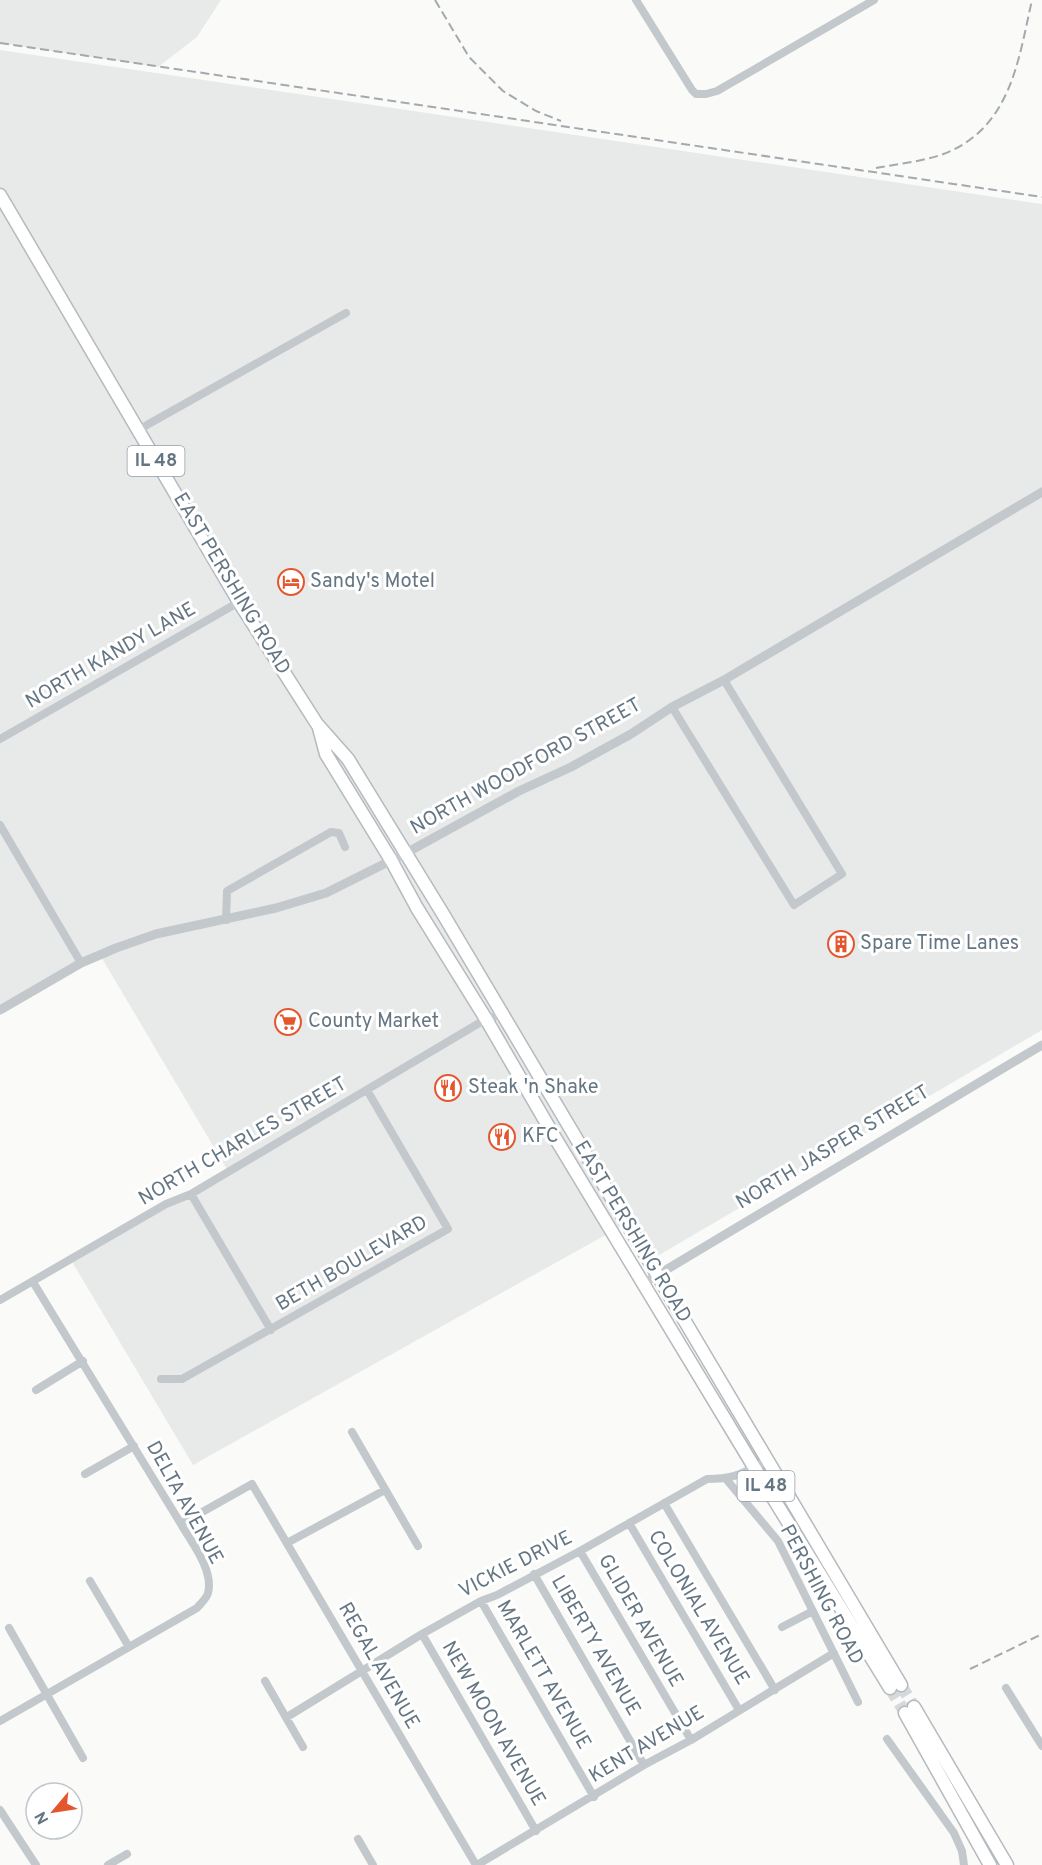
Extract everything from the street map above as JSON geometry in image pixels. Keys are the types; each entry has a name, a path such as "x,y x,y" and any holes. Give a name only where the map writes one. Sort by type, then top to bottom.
{"main road":[{"name":"EAST PERSHING ROAD","path":"0,195 239,602 317,724 348,759 503,1014 767,1461 895,1686 754,1467 554,1136 486,1018 417,908 391,860 326,754 317,724"},
{"path":"990,1865 910,1710 1007,1865"}],"street":[{"path":"636,0 696,94 717,91 874,0"},
{"path":"138,430 346,313"},
{"name":"NORTH WOODFORD STREET","path":"0,1010 81,963 156,934 276,908 326,893 631,734 672,707 724,680 1042,492"},
{"name":"NORTH KANDY LANE","path":"0,739 239,602"},
{"path":"672,707 794,905 842,874 724,680"},
{"path":"0,825 81,963"},
{"path":"226,920 227,891 331,832 339,832 345,847"},
{"name":"NORTH CHARLES STREET","path":"0,1300 166,1204 191,1194 486,1018 503,1014"},
{"name":"NORTH JASPER STREET","path":"644,1283 1042,1045"},
{"name":"BETH BOULEVARD","path":"161,1379 182,1379 448,1228 367,1090"},
{"path":"191,1194 271,1330"},
{"name":"DELTA AVENUE","path":"0,1721 197,1608 208,1595 209,1582 203,1562 181,1524 33,1282"},
{"path":"36,1390 83,1361"},
{"path":"352,1432 418,1546"},
{"path":"85,1474 134,1446"},
{"name":"VICKIE DRIVE","path":"287,1717 481,1600 497,1595 580,1551 706,1479 726,1479 767,1461"},
{"name":"PERSHING ROAD","path":"726,1479 778,1541 858,1701"},
{"name":"REGAL AVENUE","path":"181,1524 252,1484 476,1865"},
{"path":"287,1543 385,1490"},
{"path":"664,1503 775,1690"},
{"name":"COLONIAL AVENUE","path":"629,1523 739,1710"},
{"name":"GLIDER AVENUE","path":"580,1551 691,1740"},
{"name":"LIBERTY AVENUE","path":"534,1575 644,1765"},
{"path":"90,1581 129,1647"},
{"name":"MARLETT AVENUE","path":"481,1600 594,1797"},
{"path":"782,1626 813,1611"},
{"path":"9,1628 83,1758"},
{"name":"NEW MOON AVENUE","path":"422,1634 536,1831"},
{"name":"KENT AVENUE","path":"476,1865 594,1797 644,1765 691,1740 834,1653"},
{"path":"265,1682 303,1747"},
{"path":"1006,1688 1042,1746"},
{"path":"887,1739 954,1833 962,1851 964,1865"},
{"path":"1,1813 36,1865"},
{"path":"358,1839 373,1865"},
{"path":"108,1865 127,1854"}],"shaded area":[{"path":"0,0 221,0 197,37 158,67 0,43"},
{"path":"0,50 1042,204 1042,1030 649,1261 627,1223 193,1465 71,1260 228,1171 100,955 0,1010"}],"tunnel":[{"path":"901,1685 914,1707"},
{"path":"890,1688 905,1713"}],"railway":[{"path":"435,0 469,57 503,91 536,111 561,121"},
{"path":"876,168 944,154 973,138 988,122 1010,86 1032,0"},
{"path":"0,43 1042,197"},
{"path":"970,1669 1042,1634"}],"place":[{"name":"Sandy's Motel","path":"291,582"},
{"name":"Spare Time Lanes","path":"841,944"},
{"name":"County Market","path":"288,1022"},
{"name":"Steak 'n Shake","path":"448,1088"},
{"name":"KFC","path":"502,1137"}]}
